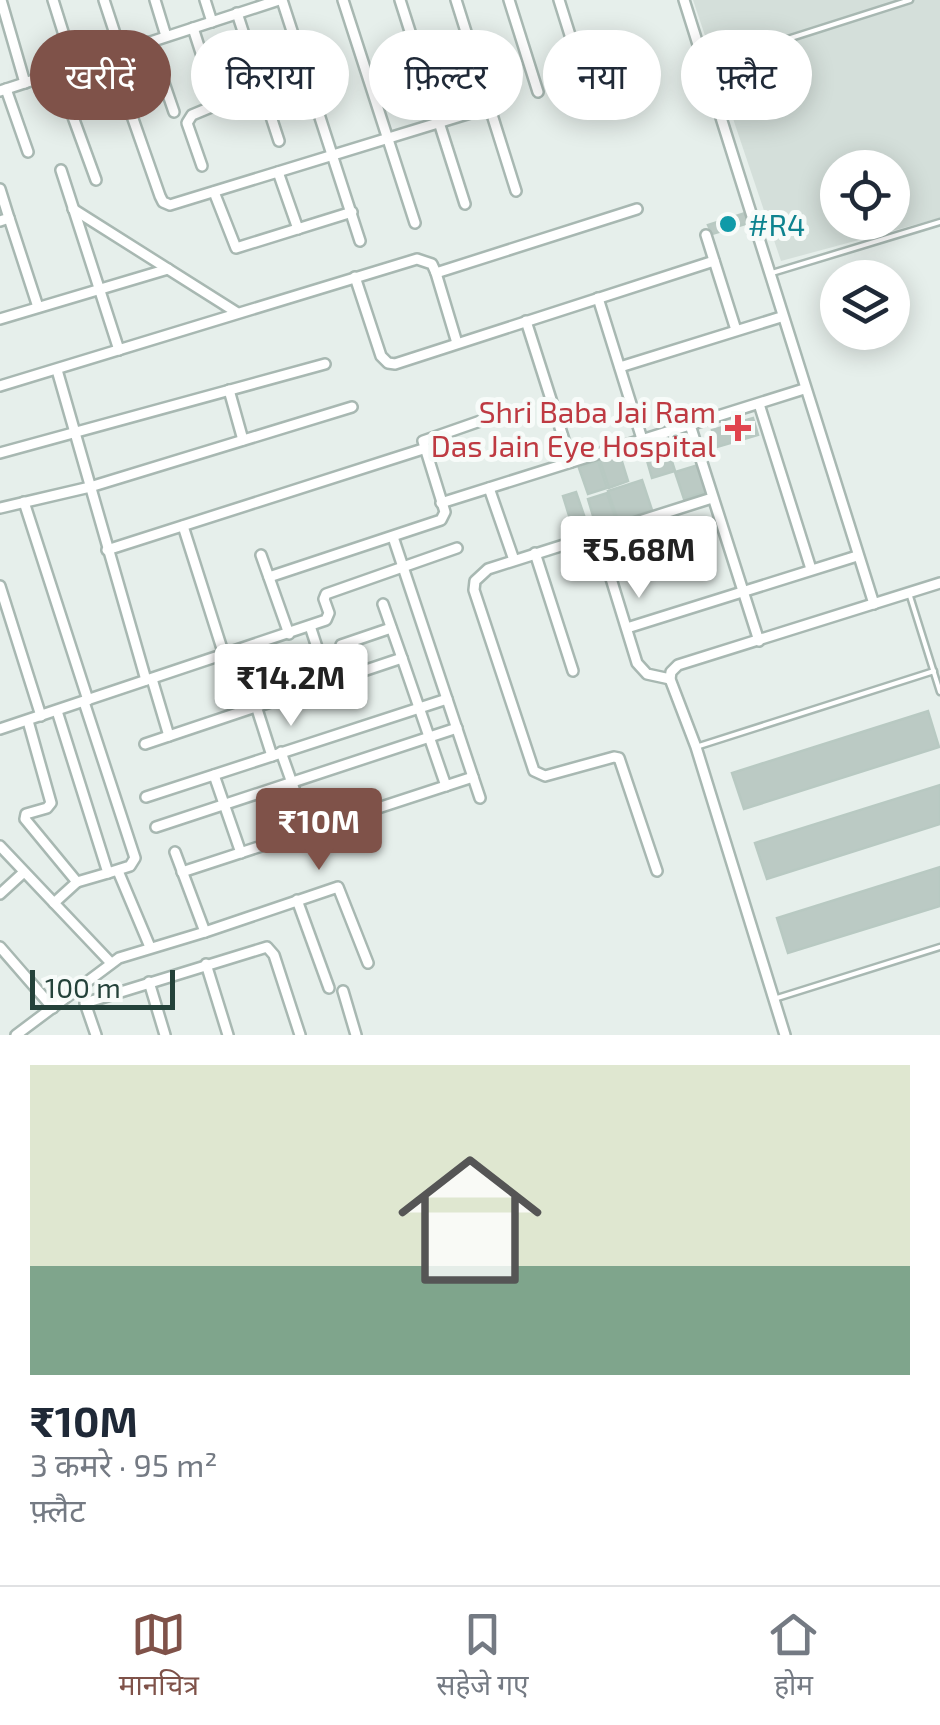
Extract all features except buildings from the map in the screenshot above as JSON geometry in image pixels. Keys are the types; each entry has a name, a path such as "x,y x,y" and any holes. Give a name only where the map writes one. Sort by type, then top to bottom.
{"street":[{"path":"1,0 25,83"},
{"path":"53,0 62,30"},
{"path":"104,0 111,30"},
{"path":"154,0 164,30"},
{"path":"204,0 212,22"},
{"path":"171,35 257,4 280,0 360,241"},
{"path":"343,0 416,223"},
{"path":"400,0 465,204"},
{"path":"466,30 457,2 472,0"},
{"path":"509,0 538,92"},
{"path":"559,0 568,30"},
{"path":"684,0 694,30"},
{"path":"237,14 280,141"},
{"path":"194,28 216,99 216,105 192,115 187,123 202,166"},
{"path":"28,152 2,89 30,81"},
{"path":"171,103 174,112"},
{"path":"74,120 96,180"},
{"path":"137,120 163,202 170,205 450,120"},
{"path":"494,120 516,191"},
{"path":"723,120 781,317 874,604"},
{"path":"61,170 119,350"},
{"path":"278,172 298,228"},
{"path":"0,189 4,220 38,307"},
{"path":"214,192 236,248 352,212"},
{"path":"73,209 236,312"},
{"path":"436,273 636,210"},
{"path":"706,235 736,330"},
{"path":"0,386 417,259 432,264 457,343"},
{"path":"355,278 382,356 388,363 396,364 714,261"},
{"path":"0,318 168,269"},
{"path":"598,298 642,439"},
{"path":"620,367 781,317"},
{"path":"526,321 571,462"},
{"path":"0,453 325,364"},
{"path":"57,370 107,550 169,736"},
{"path":"441,503 804,389"},
{"path":"229,390 243,440"},
{"path":"759,404 811,569"},
{"path":"0,508 90,487 352,407"},
{"path":"269,578 441,520 445,512 422,441 506,412"},
{"path":"690,425 759,641"},
{"path":"107,550 423,450"},
{"path":"489,488 514,560"},
{"path":"657,870 619,758 544,776 534,771 474,590 480,574 514,560 712,498"},
{"path":"24,502 136,858 134,864 77,882 54,904"},
{"path":"182,526 224,654"},
{"path":"597,533 641,670 670,679"},
{"path":"394,537 480,798"},
{"path":"0,729 290,634 328,618 326,594 456,548"},
{"path":"535,553 573,671"},
{"path":"261,555 290,634"},
{"path":"627,628 857,556"},
{"path":"785,1035 696,748 670,679 671,672 678,664 940,583"},
{"path":"0,586 41,716"},
{"path":"384,604 446,786"},
{"path":"310,626 329,684"},
{"path":"340,646 391,628"},
{"path":"145,744 402,658"},
{"path":"146,797 447,698"},
{"path":"257,709 292,784 308,831"},
{"path":"57,711 113,872 150,947"},
{"path":"28,720 51,803 29,813 25,819 77,882"},
{"path":"156,827 457,728"},
{"path":"214,775 241,853"},
{"path":"182,872 473,776"},
{"path":"0,846 111,963"},
{"path":"174,852 206,932"},
{"path":"0,894 24,872"},
{"path":"16,1035 111,963 334,888 341,889 368,963"},
{"path":"297,900 329,988"},
{"path":"0,947 53,1008"},
{"path":"96,1035 84,1002 260,947 271,950 300,1035"},
{"path":"206,964 228,1035"},
{"path":"149,982 165,1035"},
{"path":"343,990 355,1035"}],"lane":[{"path":"812,32 910,0"},
{"path":"770,274 940,222"},
{"path":"909,593 940,692"},
{"path":"696,748 934,671"},
{"path":"774,999 940,947"}],"shaded area":[{"path":"693,0 940,0 940,218 910,226 910,150 820,150 820,240 859,240 781,261 733,120 812,120 812,30 703,30"}],"place":[{"name":"#R4","path":"728,224"},
{"name":"Shri Baba Jai Ram Das Jain Eye Hospital","path":"738,428"}]}
